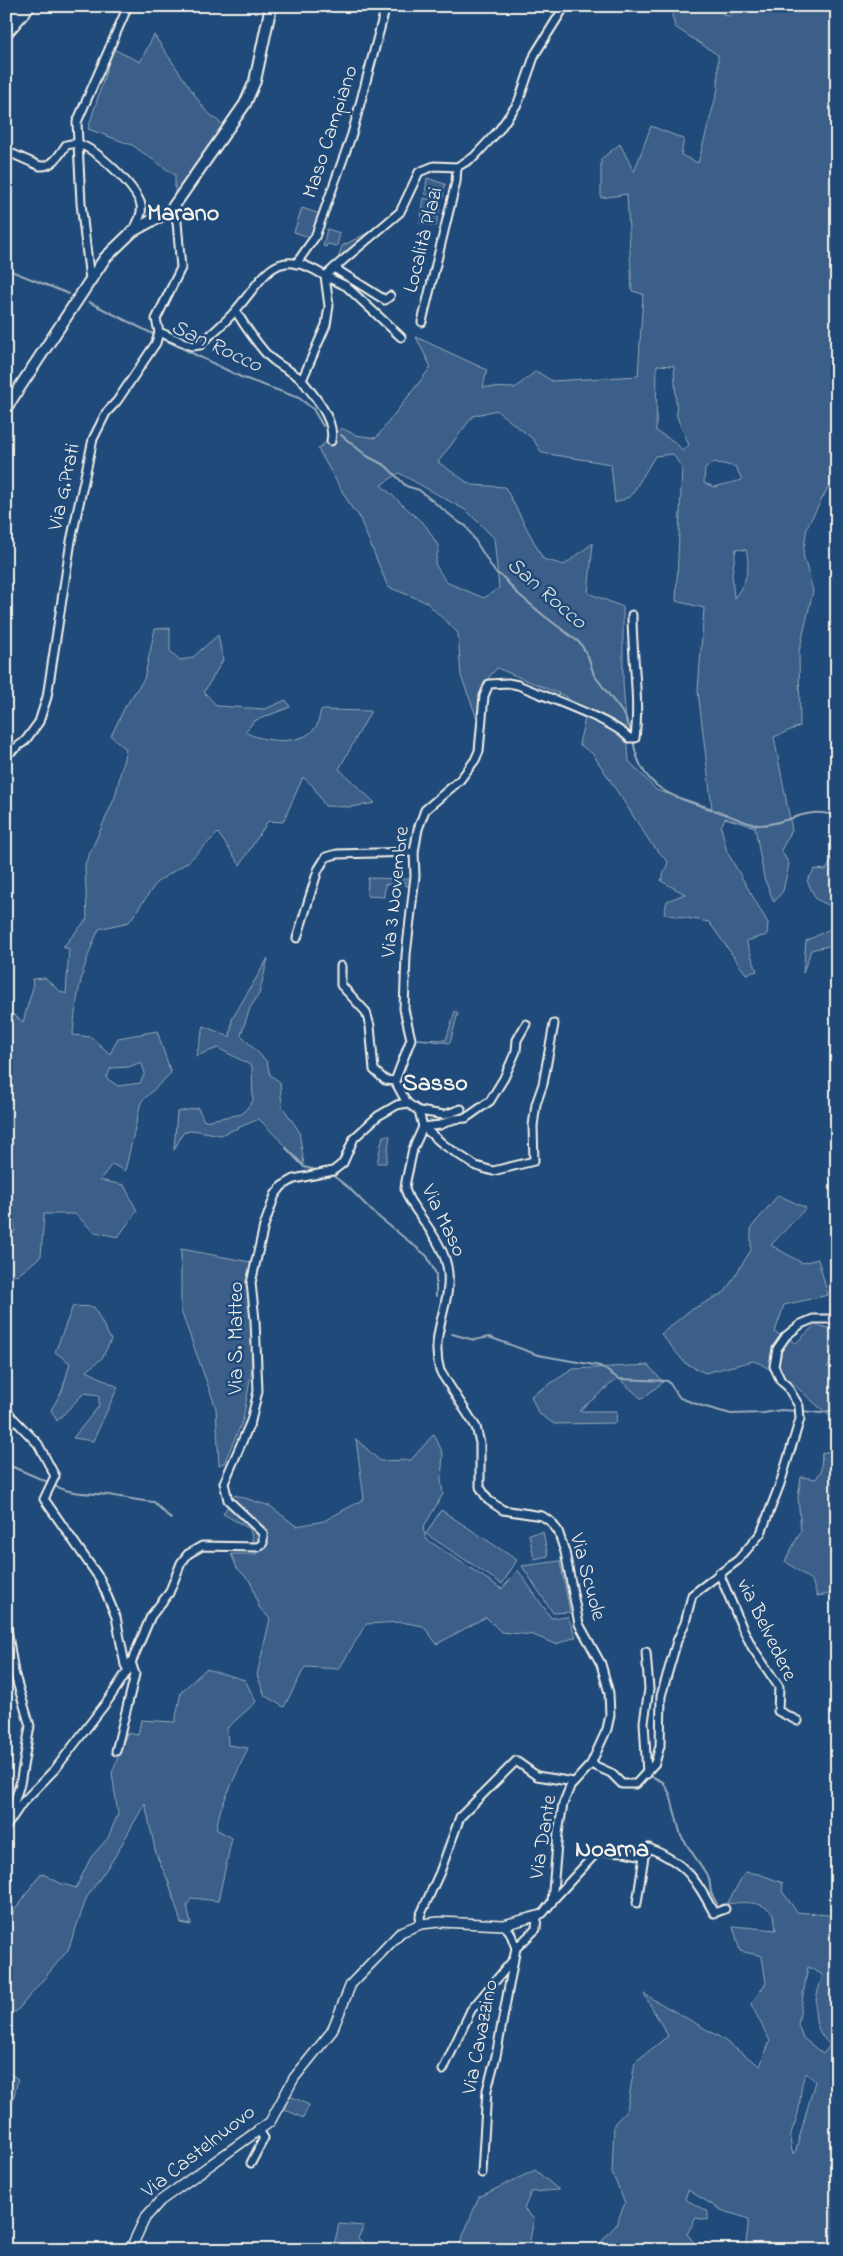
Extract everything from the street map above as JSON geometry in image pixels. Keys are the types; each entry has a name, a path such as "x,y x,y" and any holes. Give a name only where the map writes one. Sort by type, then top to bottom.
{"highway":[{"path":"6,18 16,6"},
{"path":"6,32 28,6"}],"main road":[{"path":"6,408 105,258 133,231 171,210 245,104 254,81 272,6"}],"street":[{"path":"90,280 81,203 77,122 128,6"},
{"name":"Maso Campiano","path":"296,264 315,238 352,134 386,6"},
{"path":"325,276 400,212 419,172 434,166 457,167 474,158 499,130 518,103 535,54 566,6"},
{"path":"6,151 40,166 46,166 52,164 66,145 77,144 90,149 136,194 142,207 141,214 133,231"},
{"name":"Località Plazi","path":"422,322 456,182 457,167"},
{"path":"171,210 177,222 181,268 156,320 158,337 192,346 200,345 236,311 259,280 270,269 281,263 296,264 317,271 346,286 401,337"},
{"path":"334,268 364,285 378,297 385,300 390,296"},
{"path":"302,380 326,326 329,306 325,276"},
{"path":"236,311 272,359 294,372 302,380 329,420 332,429 331,441"},
{"name":"Via G.Prati","path":"6,755 25,741 39,722 53,668 60,606 71,540 93,439 106,413 117,400 158,337"},
{"name":"Via 3 Novembre","path":"395,1081 412,1039 404,1009 407,945 415,876 414,852 418,829 425,810 460,780 479,752 484,696 489,684 508,683 518,685 593,717 620,730 631,738 635,737 636,705 632,652 632,615"},
{"path":"297,938 318,870 326,857 337,854 414,852"},
{"path":"341,966 341,985 366,1012 370,1026 374,1070 384,1080 395,1081 407,1103 419,1111 444,1115 461,1110"},
{"path":"423,1127 466,1118 490,1101 504,1078 516,1051 517,1040 526,1024"},
{"path":"419,1111 423,1127 444,1145 476,1166 493,1171 534,1161 536,1104 554,1024"},
{"name":"Via S. Matteo","path":"6,1827 22,1803 56,1768 109,1699 128,1670 151,1616 169,1593 181,1563 188,1554 202,1546 258,1547 263,1543 263,1533 228,1500 224,1483 251,1421 258,1391 255,1320 251,1283 264,1226 274,1195 282,1186 294,1179 333,1171 343,1163 354,1138 378,1116 397,1104 407,1103"},
{"name":"Via Maso","path":"423,1127 413,1149 405,1189 445,1259 448,1272 437,1338 437,1362"},
{"name":"via Belvedere","path":"647,1774 655,1763 660,1746 661,1696 677,1641 685,1624 692,1595 738,1560 762,1533 780,1484 800,1419 799,1406 787,1386 781,1381 774,1366 778,1349 786,1336 801,1324 813,1319 831,1319 837,1322"},
{"name":"Via Scuole","path":"437,1362 440,1371 476,1427 480,1443 480,1487 488,1500 503,1510 542,1516 551,1522 558,1531 566,1552 578,1624 601,1664 609,1693 610,1715 607,1729 591,1764"},
{"path":"6,1408 11,1416 38,1444 55,1476 54,1481 45,1492 44,1499 100,1579 116,1617 125,1665 128,1670"},
{"name":"via Belvedere","path":"719,1573 752,1647 780,1687 778,1711 798,1720"},
{"path":"6,1622 14,1672 30,1726 20,1784 6,1827"},
{"path":"591,1764 612,1773 622,1784 636,1784 647,1774 644,1722 650,1689 646,1652"},
{"path":"116,1751 135,1674 131,1662"},
{"path":"421,1924 420,1916 440,1872 460,1817 516,1761 537,1776 574,1782"},
{"name":"Via Dante","path":"537,1916 543,1913 552,1902 558,1833 563,1804 574,1782 591,1764"},
{"path":"637,1902 644,1856 649,1848 672,1858 689,1873 714,1913 725,1909"},
{"path":"552,1902 598,1851 624,1852 644,1856"},
{"path":"504,1925 510,1932 516,1948 536,1929 537,1916"},
{"name":"Via Castelnuovo","path":"130,2250 145,2218 160,2201 270,2122 294,2078 332,2031 351,1984 401,1932 421,1924 439,1922 504,1925 537,1916"},
{"name":"Via Cavazzino","path":"482,2173 488,2090 516,1948"},
{"path":"444,2070 471,2010 514,1960"},
{"path":"251,2163 264,2138 258,2129"}],"shaded area":[{"path":"675,6 724,6 723,15 730,16 737,6 837,6 837,485 831,482 807,527 803,554 813,591 799,652 800,726 774,737 792,830 781,850 789,864 783,891 774,902 764,878 755,827 725,818 721,827 727,852 768,923 767,935 746,941 757,971 746,974 709,922 664,914 667,901 685,894 661,881 668,862 650,842 593,754 579,744 585,718 567,697 497,668 489,677 480,726 461,676 458,633 426,602 388,587 358,514 353,510 318,449 341,428 356,435 376,438 431,367 416,337 487,370 483,387 515,388 536,371 552,381 638,376 643,294 632,291 627,194 601,198 601,159 620,144 634,172 651,126 684,139 681,155 698,163 718,89 718,55 675,27 671,11","holes":["657,365 674,366 677,417 689,445 683,451 675,442 656,431","496,410 533,439 542,453 611,464 615,503 631,496 655,456 673,454 682,468 676,601 704,608 698,691 712,808 656,790 629,761 623,683 623,607 588,593 593,543 564,565 543,559 505,487 471,485 438,462 473,416","714,462 736,467 742,480 714,487 704,483 705,469","399,473 467,511 494,538 499,588 484,598 446,582 435,564 439,547 426,526 381,485","736,549 746,550 748,570 742,587 734,598 732,574"]},
{"path":"154,35 205,110 224,126 175,196 175,175 132,145 88,129 113,49 140,62"},
{"path":"427,178 445,184 443,198 425,194"},
{"path":"424,198 441,202 436,226 420,223"},
{"path":"302,208 320,214 312,238 294,232"},
{"path":"377,228 337,262 342,246"},
{"path":"327,229 340,233 337,246 327,244 326,247 323,246"},
{"path":"170,628 170,651 180,660 192,658 218,635 223,660 204,692 217,706 265,709 286,700 290,707 254,721 245,732 252,735 271,740 292,740 309,734 315,728 321,710 371,711 339,769 375,803 351,807 325,806 313,786 303,777 283,822 268,821 240,865 218,833 188,862 157,882 129,922 99,929 88,956 81,981 73,1035 91,1037 110,1054 118,1038 157,1031 171,1073 141,1102 125,1171 112,1164 100,1180 124,1185 137,1211 118,1237 94,1232 75,1214 44,1214 41,1256 17,1276 6,1269 6,1245 15,1231 12,1192 6,1184 6,1009 23,1022 33,987 32,979 45,978 66,994 69,949 63,947 87,919 85,864 115,797 126,749 111,736 125,707 144,679 155,629","holes":["141,1062 145,1073 140,1083 118,1086 106,1078 111,1068 129,1067"]},
{"path":"837,851 837,944 811,950 803,973 806,941 832,928 832,907 816,899 807,881 815,869 826,870"},
{"path":"368,878 410,879 409,886 406,886 405,882 401,881 400,886 385,884 384,897 367,896"},
{"path":"268,958 259,994 250,1008 241,1035 267,1062 270,1075 280,1082 282,1106 299,1131 304,1165 259,1119 221,1135 193,1130 183,1133 174,1150 177,1112 198,1108 204,1121 242,1114 253,1101 252,1066 218,1048 196,1056 204,1026 230,1037 232,1019"},
{"path":"455,1011 458,1013 450,1043 417,1039 446,1040"},
{"path":"383,1136 390,1136 386,1163 377,1163"},
{"path":"778,1195 806,1208 771,1245 802,1263 818,1259 828,1295 784,1305 775,1332 796,1343 815,1325 837,1330 837,1354 827,1367 837,1368 837,1593 817,1596 812,1581 785,1561 801,1531 798,1497 801,1477 816,1479 821,1471 822,1453 830,1451 836,1422 793,1384 761,1364 753,1361 705,1373 685,1363 661,1334 689,1311 725,1292 751,1250 751,1228"},
{"path":"181,1249 250,1262 252,1369 243,1420 224,1463 219,1465 216,1408 181,1311"},
{"path":"73,1306 94,1307 111,1340 102,1358 87,1371 118,1387 93,1441 73,1438 99,1406 99,1395 84,1393 57,1421 51,1410 62,1391 70,1363 55,1352"},
{"path":"648,1365 663,1382 642,1399 618,1378 579,1411 617,1411 616,1423 554,1424 538,1413 531,1396 573,1369"},
{"path":"434,1434 443,1454 441,1479 443,1494 423,1528 426,1539 502,1589 518,1570 551,1618 568,1617 576,1637 556,1644 533,1635 501,1632 486,1617 437,1644 423,1626 401,1622 366,1624 339,1669 305,1667 284,1707 265,1696 257,1675 270,1619 259,1607 251,1582 237,1568 231,1554 256,1554 250,1529 223,1514 235,1495 270,1506 296,1526 324,1521 364,1499 356,1439 380,1461 411,1460"},
{"path":"441,1510 517,1560 502,1584 426,1534"},
{"path":"543,1532 548,1556 534,1559 529,1534"},
{"path":"560,1561 570,1612 553,1613 522,1566"},
{"path":"206,1669 245,1680 256,1702 227,1728 228,1745 248,1748 221,1808 216,1829 232,1838 218,1901 192,1898 187,1905 191,1925 181,1923 169,1883 156,1854 145,1803 114,1858 87,1897 68,1950 16,2012 6,2009 6,1917 10,1917 41,1873 60,1883 76,1888 91,1857 108,1838 118,1814 112,1773 127,1733 138,1735 141,1720 175,1722 181,1692"},
{"path":"745,1872 759,1874 783,1883 782,1891 797,1912 837,1916 837,2250 745,2250 749,2219 721,2210 688,2190 685,2199 708,2212 708,2220 696,2218 687,2234 699,2249 707,2250 691,2250 687,2245 680,2247 682,2250 594,2250 616,2225 625,2203 612,2173 614,2124 627,2110 635,2062 668,2036 644,1994 718,2036 760,2066 770,2041 751,2004 766,1983 762,1956 740,1951 733,1926 776,1930 774,1916 769,1909 758,1904 727,1904","holes":["808,1967 823,1975 817,1993 815,2012 816,2021 823,2038 830,2045 823,2054 803,2038 798,2024","806,2073 815,2081 796,2150 793,2154 791,2135 798,2115"]},
{"path":"6,2071 18,2079 6,2131"},
{"path":"290,2096 309,2105 303,2118 284,2109"},
{"path":"535,2170 559,2190 531,2192 524,2209 534,2219 528,2250 457,2250 479,2197"},
{"path":"339,2224 364,2226 358,2238 370,2250 333,2250"}],"waterway":[{"path":"6,269 69,294"},
{"name":"San Rocco","path":"89,302 155,335"},
{"name":"San Rocco","path":"159,337 241,377 299,398 313,409 323,426"},
{"name":"San Rocco","path":"341,435 367,456 386,466 406,486 419,490 466,526 495,572 503,577 516,592 543,615 580,643 588,656 594,675 625,716 632,734"},
{"name":"San Rocco","path":"633,739 637,757 643,771 662,790 688,802 754,825 769,824 817,813 837,817"},
{"path":"286,1148 304,1167 320,1171"},
{"path":"331,1174 349,1188 375,1214 427,1256 436,1274 436,1296"},
{"path":"452,1334 474,1340 489,1337 538,1355 600,1366 619,1379 668,1381 680,1398 731,1414 764,1413 781,1410 797,1411"},
{"path":"802,1411 821,1413 837,1409"},
{"path":"6,1464 50,1483"},
{"path":"54,1486 77,1493 154,1502 171,1519"},
{"path":"651,1776 663,1782 670,1794 681,1836 709,1878 711,1893 717,1904"}],"district":[{"name":"Marano","path":"183,214"},
{"name":"Sasso","path":"435,1084"},
{"name":"Noarna","path":"612,1850"}]}
